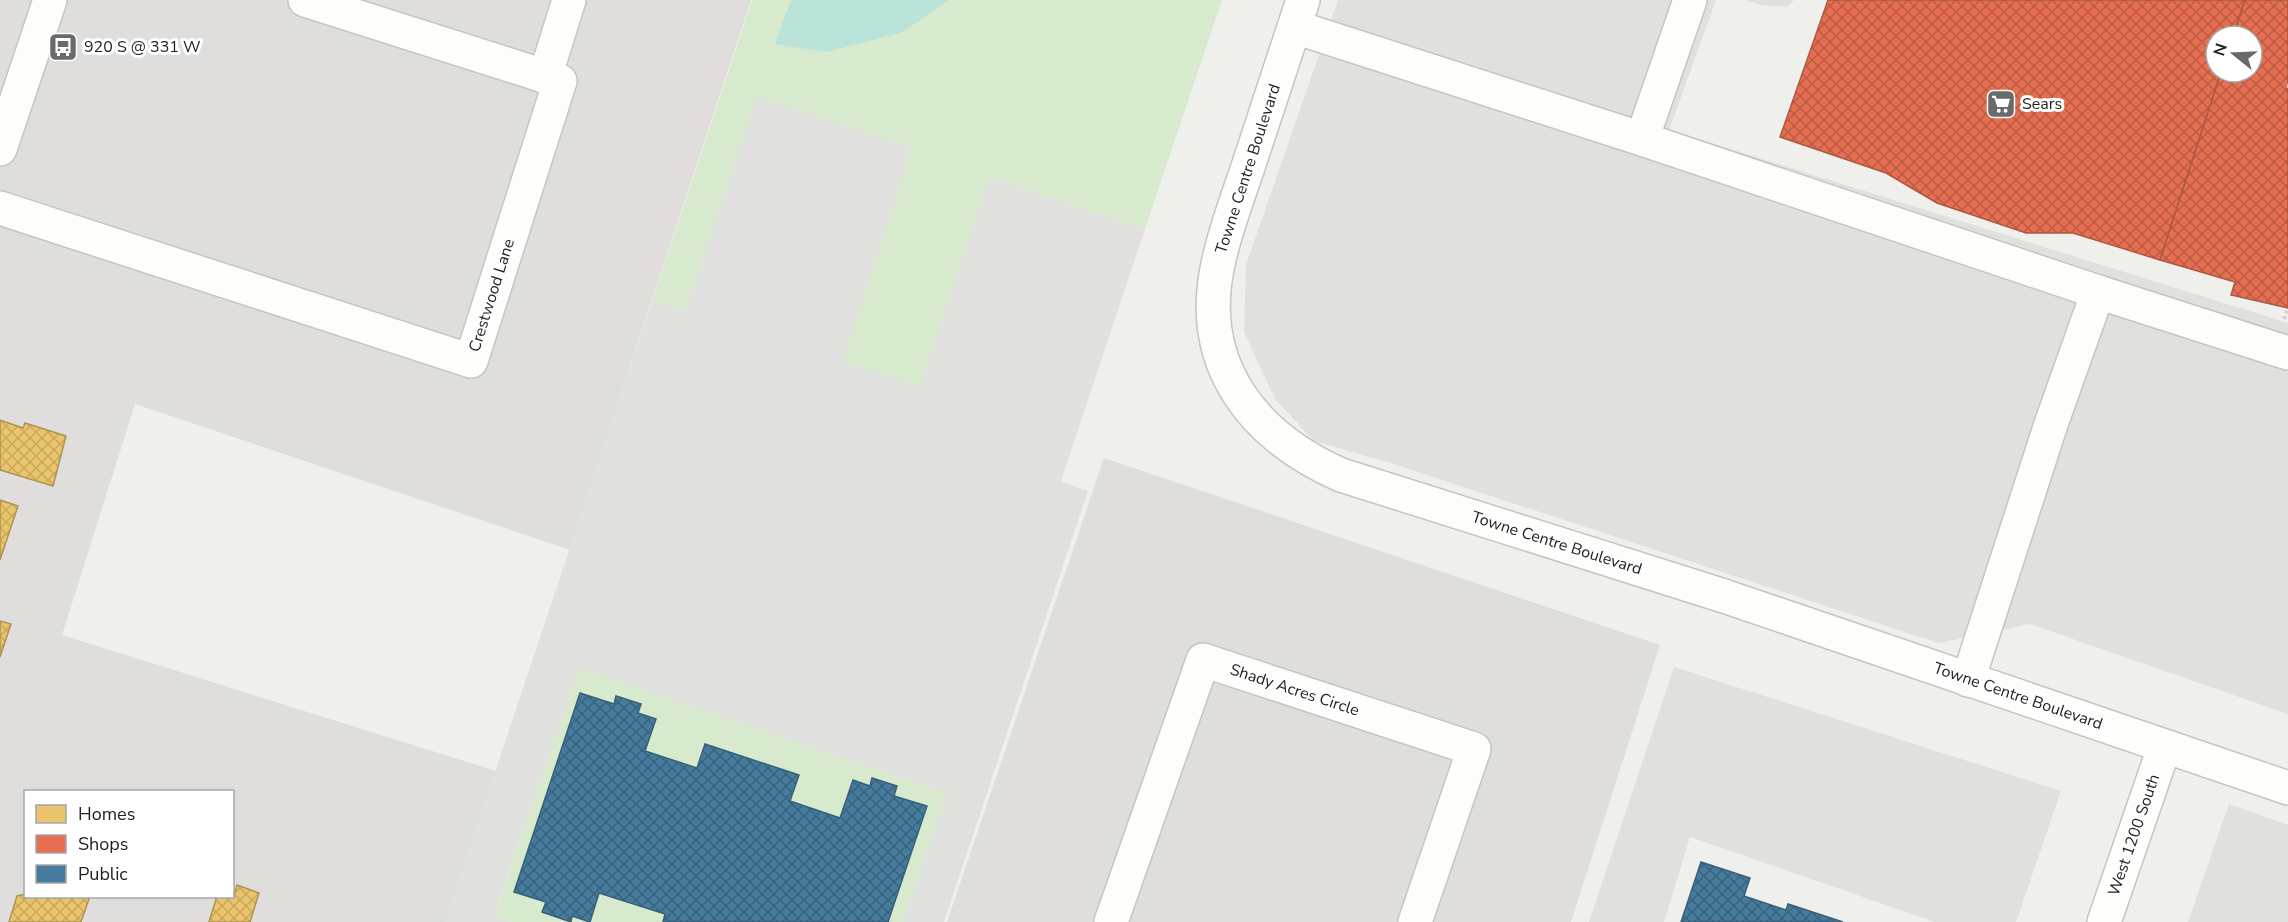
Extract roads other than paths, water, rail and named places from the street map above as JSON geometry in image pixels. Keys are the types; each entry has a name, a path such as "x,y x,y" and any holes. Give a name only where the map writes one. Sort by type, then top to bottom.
{"street":[{"path":"0,149 50,0"},
{"path":"305,0 545,76 569,0"},
{"path":"1642,139 1690,0"},
{"path":"1299,13 1642,139 2098,292 2288,353"},
{"name":"Towne Centre Boulevard","path":"1299,13 1224,237 1214,288 1219,345 1227,371 1246,406 1262,424 1297,453 1341,475 1724,596 2164,748 2288,788"},
{"name":"Crestwood Lane","path":"0,208 471,361 560,81 545,76"},
{"path":"1968,680 2051,424 2098,292"},
{"name":"Shady Acres Circle","path":"1111,922 1203,660 1474,749 1415,922"},
{"name":"West 1200 South","path":"2104,922 2164,748"}],"place":[{"name":"920 S @ 331 W","path":"63,47"},
{"name":"Sears","path":"2001,104"}]}
